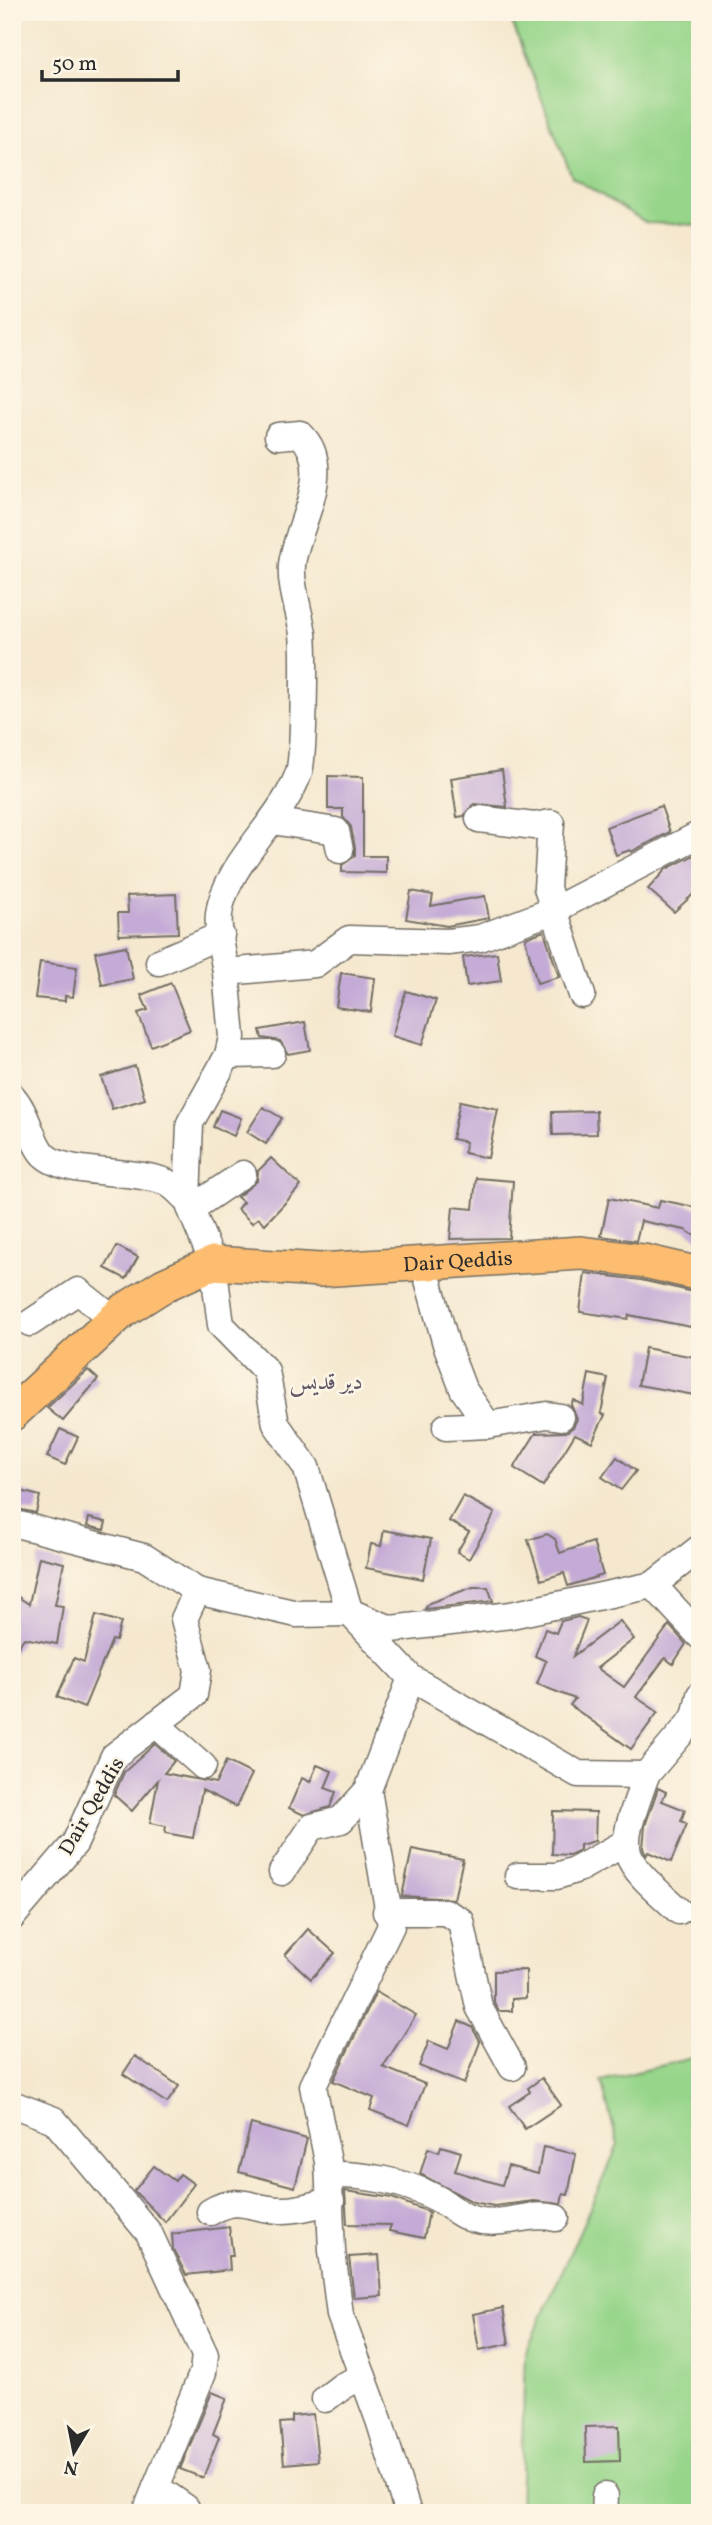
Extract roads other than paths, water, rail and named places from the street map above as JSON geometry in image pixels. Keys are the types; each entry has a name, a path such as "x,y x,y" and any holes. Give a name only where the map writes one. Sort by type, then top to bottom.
{"main road":[{"name":"Dair Qeddis","path":"12,1414 113,1320 164,1285 213,1263 320,1270 581,1253 644,1261 700,1274"}],"street":[{"path":"189,1204 190,1122 228,1055 232,1037 219,917 227,890 283,808 300,769 303,637 292,567 315,478 314,461 307,441 300,435 278,436"},
{"path":"480,819 534,826 551,823 547,888 552,911 582,995"},
{"path":"272,821 336,831 340,849"},
{"path":"226,972 315,964 349,939 448,942 480,938 552,911 700,834"},
{"path":"159,962 221,935"},
{"path":"228,1055 272,1054"},
{"path":"12,1096 27,1116 42,1153 55,1162 72,1167 136,1173 169,1183 189,1204 213,1263 221,1325 266,1371 276,1423 306,1467 350,1613 411,1678 578,1774 646,1775"},
{"path":"189,1204 243,1174"},
{"path":"423,1262 446,1344 463,1389 488,1425"},
{"path":"30,1323 78,1291 113,1320"},
{"path":"446,1427 488,1425 547,1415 561,1417"},
{"path":"12,1523 144,1557 197,1591 298,1614 350,1613 391,1629 511,1615 653,1585 700,1548"},
{"path":"653,1585 700,1636"},
{"name":"Dair Qeddis","path":"12,1917 75,1843 114,1756 194,1695 198,1670 184,1619 197,1591"},
{"path":"282,1872 312,1827 341,1820 368,1790 411,1678"},
{"path":"679,1910 646,1881 629,1859 625,1843 646,1775 695,1717 700,1695"},
{"path":"156,1724 203,1766"},
{"path":"368,1790 390,1926 313,2086 330,2188 332,2251 340,2315 408,2513"},
{"path":"518,1876 557,1876 578,1869 625,1843"},
{"path":"386,1912 445,1912 461,1921 479,2007 512,2067"},
{"path":"12,2104 54,2120 149,2233 205,2354 203,2372 152,2497 186,2508"},
{"path":"210,2212 226,2203 252,2203 278,2210 330,2188 347,2174 398,2184 435,2197 455,2212 472,2219 506,2224 515,2218 544,2215 556,2218"},
{"path":"325,2399 342,2386 363,2376"}],"district":[{"name":"دير قديس","path":"326,1381"}]}
